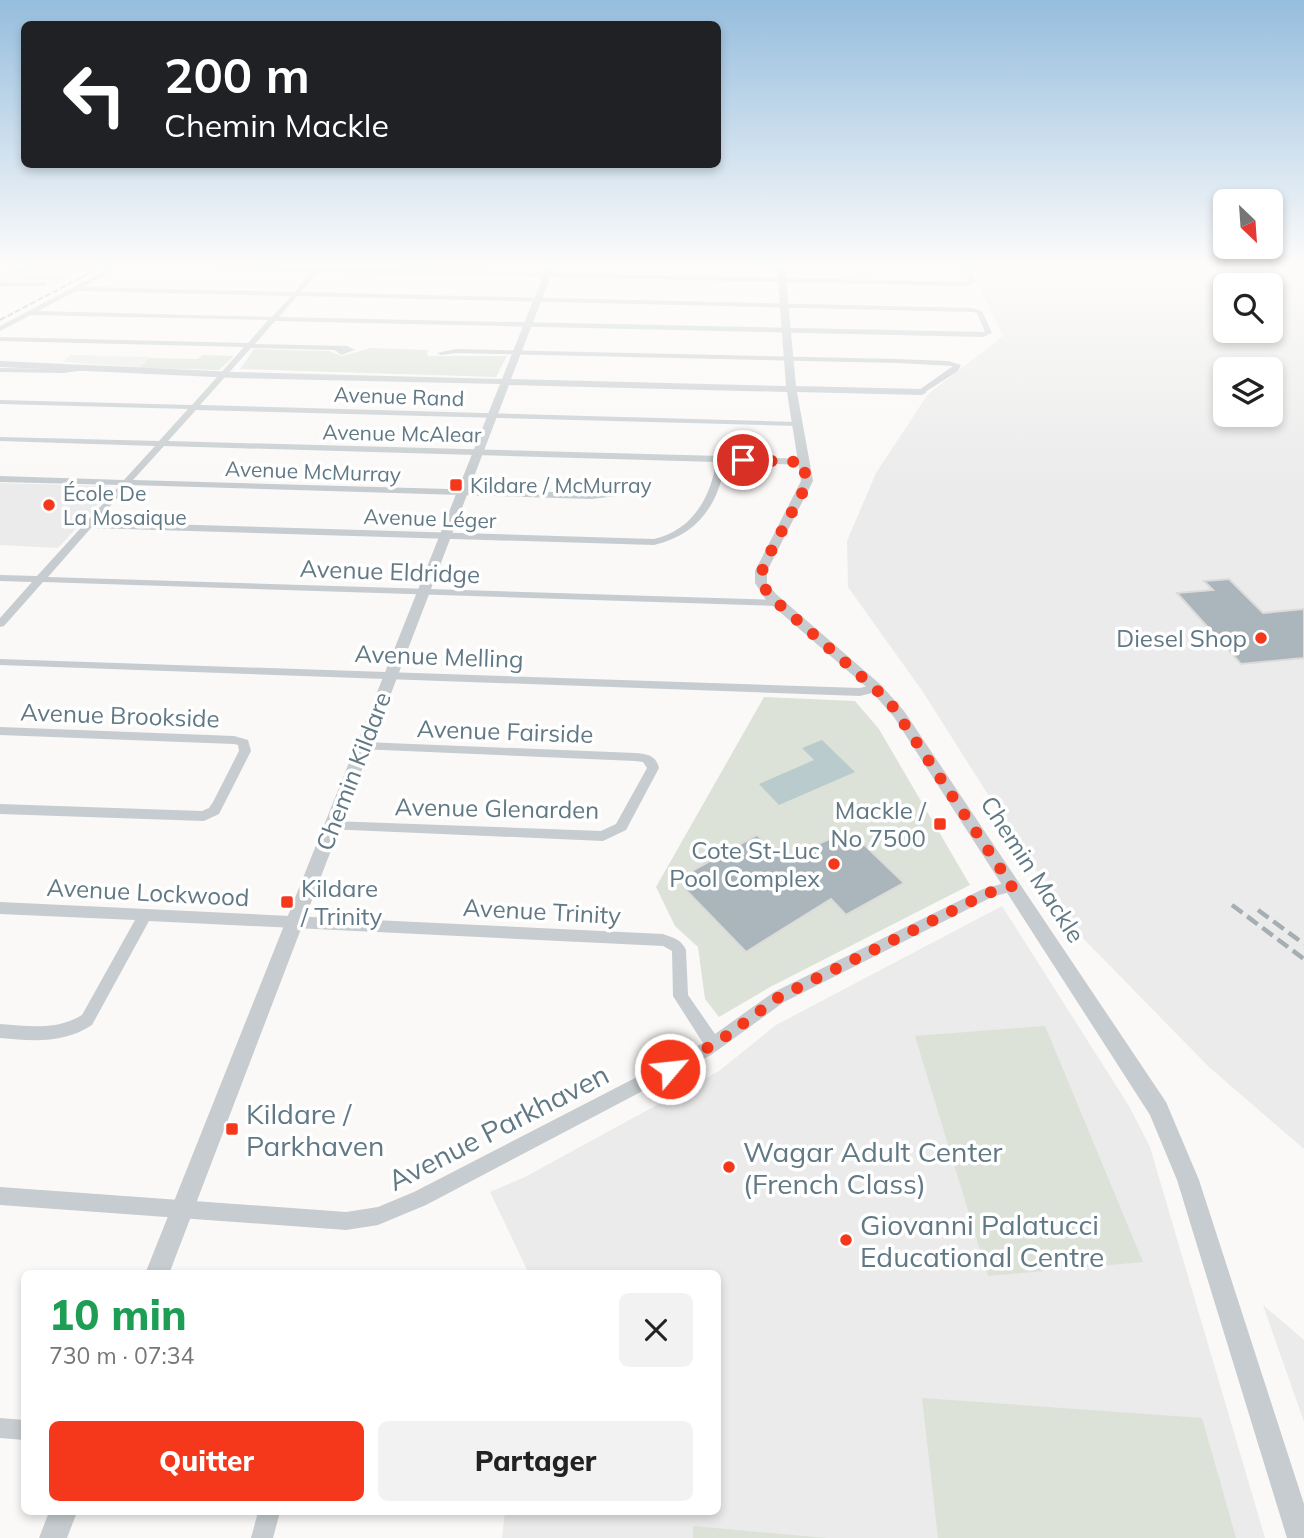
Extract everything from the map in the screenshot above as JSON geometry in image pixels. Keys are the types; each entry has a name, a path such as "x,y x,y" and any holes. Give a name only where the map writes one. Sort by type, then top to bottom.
{"street":[{"path":"32,340 337,348"},
{"path":"0,624 255,340"},
{"name":"Chemin Kildare","path":"159,1270 522,340"},
{"name":"Chemin Mackle","path":"787,340 806,486 761,574 765,590 876,688 903,720 1146,1090 1171,1135 1201,1219 1301,1538"},
{"path":"0,364 224,374 922,392 957,368 950,363 517,352 441,353"},
{"path":"0,370 64,371 80,368"},
{"name":"Avenue Rand","path":"0,402 797,424"},
{"name":"Avenue McAlear","path":"0,439 804,462"},
{"name":"Avenue Léger","path":"89,525 644,543 665,541 681,535 691,526 718,484 721,459"},
{"name":"Avenue McMurray","path":"0,479 606,496 618,491 622,485"},
{"name":"Avenue Eldridge","path":"0,578 778,603"},
{"name":"Avenue Melling","path":"0,662 860,692 876,688"},
{"name":"Avenue Brookside","path":"0,732 234,740 244,743 245,751 219,803 214,811 204,817 0,809"},
{"name":"Avenue Fairside","path":"363,746 646,758"},
{"name":"Avenue Glenarden","path":"332,825 603,836 621,827 626,820 653,768 646,758"},
{"name":"Avenue Parkhaven","path":"0,1196 346,1221 379,1216 426,1195 713,1045 779,997 988,893 1012,886"},
{"name":"Avenue Lockwood","path":"0,908 294,922"},
{"path":"0,1031 57,1034 77,1028 87,1020 144,916"},
{"name":"Avenue Trinity","path":"294,922 673,943 680,954 681,996 713,1045"},
{"path":"0,1428 21,1430"},
{"path":"53,1538 62,1515"},
{"path":"262,1538 268,1515"}],"shaded area":[{"path":"998,340 1213,340 1213,343 1283,343 1283,340 1304,340 1304,1149 1209,1067 1072,927 923,692 848,587 847,541 876,473 928,394"},
{"path":"371,348 428,350 427,356 507,356 496,377 240,369 254,349 329,351 341,356"},
{"path":"70,355 150,357 139,368 63,362"},
{"path":"202,355 234,356 219,370 139,368 149,358 198,359"},
{"name":"École De La Mosaique","path":"0,483 111,486 112,489 58,548 0,545"},
{"path":"764,697 855,701 879,729 970,885 772,986 719,1017 705,999 698,947 675,926 656,887"},
{"path":"822,740 855,772 779,805 759,784 814,760 802,748"},
{"name":"Giovanni Palatucci Educational Centre","path":"1002,906 1129,1106 1150,1147 1265,1538 502,1538 505,1515 721,1515 721,1270 527,1270 490,1192 525,1177 719,1071 776,1025"},
{"path":"1045,1026 1143,1262 988,1276 915,1036"},
{"path":"1263,1305 1304,1340 1304,1422"},
{"path":"922,1398 1202,1418 1236,1538 938,1538"},
{"path":"693,1526 826,1538 693,1538"}],"building":[{"name":"Diesel Shop","path":"1229,579 1263,613 1304,609 1304,658 1241,664 1177,593 1213,590 1204,581"},
{"path":"849,830 904,883 846,915 831,899 746,952 683,887 694,870 757,835 783,860"}],"railway":[{"path":"1232,905 1304,959"},
{"path":"1258,910 1304,944"}],"place":[{"name":"Kildare / McMurray","path":"456,485"},
{"name":"École De La Mosaique","path":"49,505"},
{"name":"Diesel Shop","path":"1261,638"},
{"name":"Mackle / No 7500","path":"940,824"},
{"name":"Cote St-Luc Pool Complex","path":"834,864"},
{"name":"Kildare / Trinity","path":"287,902"},
{"name":"Kildare / Parkhaven","path":"232,1129"},
{"name":"Wagar Adult Center (French Class)","path":"729,1167"},
{"name":"Giovanni Palatucci Educational Centre","path":"846,1240"}],"route":[{"path":"670,1069 721,1040 779,997 988,893 1012,886 889,701 765,590 761,583 763,566 806,486 807,479 804,462 743,460"}]}
